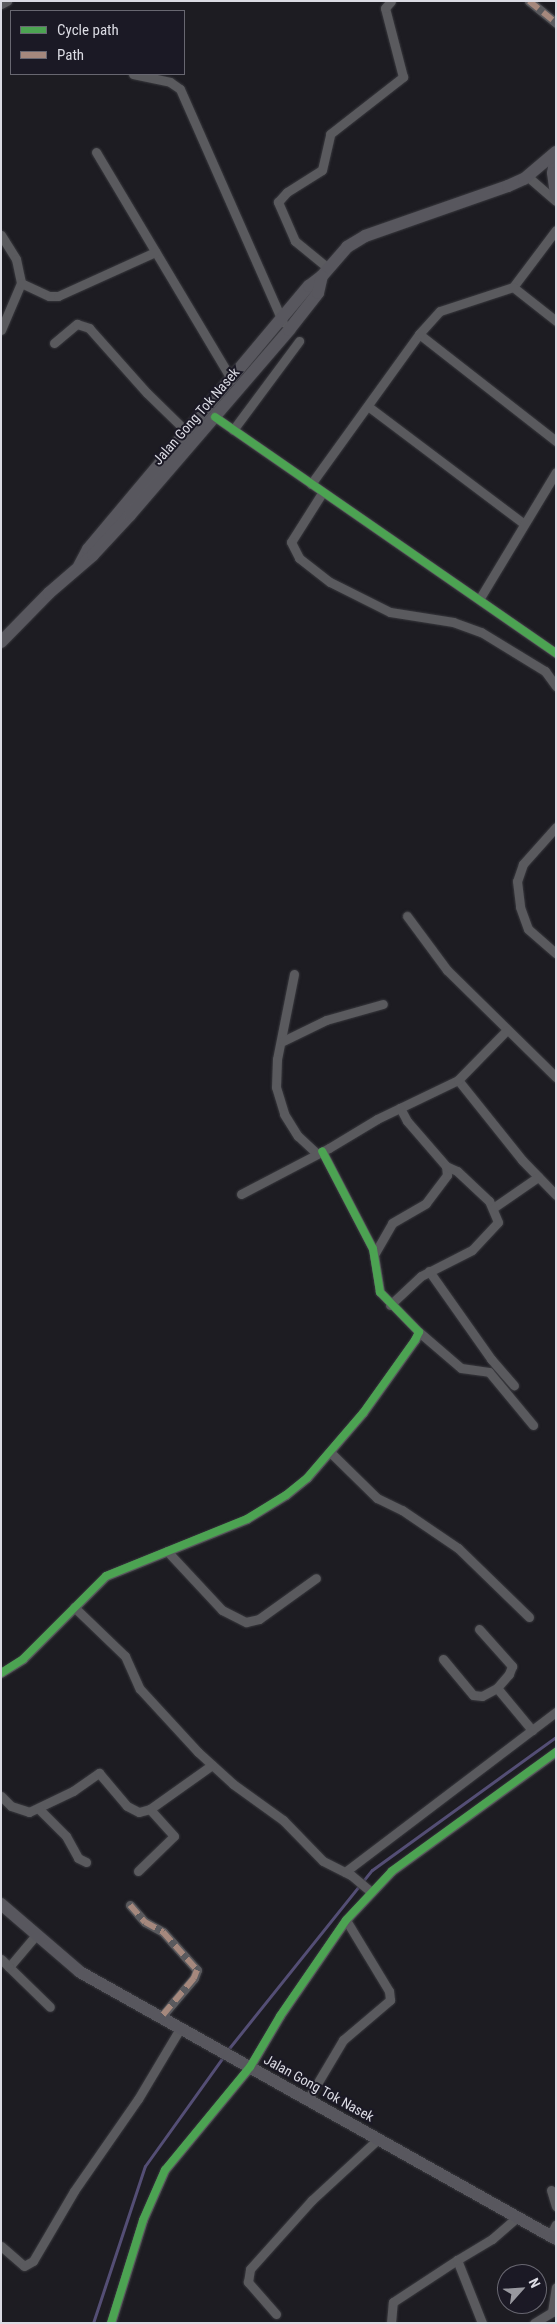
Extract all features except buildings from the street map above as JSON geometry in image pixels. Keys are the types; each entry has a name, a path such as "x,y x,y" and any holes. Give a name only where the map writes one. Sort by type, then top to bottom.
{"main road":[{"name":"Jalan Gong Tok Nasek","path":"79,566 88,549 232,380 318,292 325,272 347,247 365,236 474,200 527,176 556,152"},
{"path":"556,156 553,173 556,195"},
{"name":"Jalan Gong Tok Nasek","path":"1,642 79,566 100,549 215,417 286,325"},
{"path":"197,421 215,417 216,400"},
{"name":"Jalan Gong Tok Nasek","path":"1,1904 80,1972 180,2028 220,2048 516,2218 553,2237"}],"street":[{"path":"1,4 7,1"},
{"path":"325,272 295,242 278,202 287,192 322,170 330,134 403,77 385,8 391,1"},
{"path":"529,1 556,23"},
{"path":"138,75 170,82 180,90 286,325"},
{"path":"96,152 232,380"},
{"path":"527,176 556,202"},
{"path":"311,484 369,407 419,334 444,309 513,287 556,230"},
{"path":"1,235 16,259 21,283 1,330"},
{"path":"21,283 49,296 58,296 155,252"},
{"path":"513,287 556,321"},
{"path":"54,343 77,324 89,328 147,393 187,432"},
{"path":"419,334 556,441"},
{"path":"233,430 300,341"},
{"path":"369,407 524,524"},
{"path":"215,417 322,493 480,598 556,653"},
{"path":"480,598 556,472"},
{"path":"322,493 291,542 299,558 330,582 390,612 453,622 481,632 545,671 556,686"},
{"path":"556,828 523,864 517,881 520,907 528,929 556,953"},
{"path":"407,916 447,970 506,1031 556,1077"},
{"path":"294,974 276,1075 278,1096 292,1127 319,1152 375,1253 378,1287 390,1305 461,1368 489,1372 533,1425"},
{"path":"282,1041 326,1020 383,1004"},
{"path":"241,1194 400,1108 458,1080 506,1031"},
{"path":"458,1080 538,1177 556,1194"},
{"path":"390,1305 429,1271 466,1254 479,1244 498,1222 493,1208 457,1171 446,1166 407,1121 400,1108"},
{"path":"375,1253 392,1224 426,1203 442,1184 447,1175 446,1166"},
{"path":"493,1208 538,1177"},
{"path":"429,1271 487,1354 514,1385"},
{"path":"1,1673 23,1659 106,1576 260,1513 306,1478 363,1413 419,1332"},
{"path":"330,1452 377,1498 458,1548 529,1617"},
{"path":"167,1551 222,1610 246,1622 260,1619 316,1578"},
{"path":"74,1607 124,1656 140,1689 212,1765 283,1820 323,1861 348,1874 370,1891"},
{"path":"443,1659 473,1695 482,1696 497,1688 510,1674 512,1666 479,1629"},
{"path":"497,1688 532,1730"},
{"path":"348,1874 556,1712"},
{"path":"111,2323 124,2274 158,2183 172,2160 247,2065 346,1920 370,1891 392,1871 556,1752"},
{"path":"1,1796 11,1806 24,1812 39,1809 99,1773 133,1811 150,1809 212,1765"},
{"path":"39,1809 66,1836 78,1858 86,1862"},
{"path":"138,1871 174,1836 150,1809"},
{"path":"130,1906 145,1922 164,1932 196,1970 161,2017"},
{"path":"308,2099 343,2040 390,2000 386,1986 346,1920"},
{"path":"9,1967 36,1935"},
{"path":"1,1959 50,2007"},
{"path":"3,2252 24,2266 40,2252 74,2191 138,2099 180,2028"},
{"path":"276,2314 248,2282 250,2269 312,2200 378,2139"},
{"path":"551,2190 556,2205"},
{"path":"391,2323 394,2302 492,2239 516,2218"},
{"path":"553,2237 556,2224"},
{"path":"457,2260 482,2323"},
{"path":"534,2323 553,2317 556,2287"}],"waterway":[{"path":"226,2052 372,1870 556,1737"},
{"path":"93,2323 145,2166 223,2057"}],"marked path":[{"path":"529,1 556,23"},
{"path":"130,1905 145,1922 163,1932 197,1970 194,1978 161,2017"}],"cycle path":[{"path":"215,417 556,653"},
{"path":"1,1673 23,1659 106,1576 247,1519 286,1495 307,1478 363,1413 415,1340 419,1332 380,1292 373,1249 322,1151"},
{"path":"111,2323 143,2220 165,2170 250,2067 280,2016 346,1920 392,1871 556,1752"}]}
